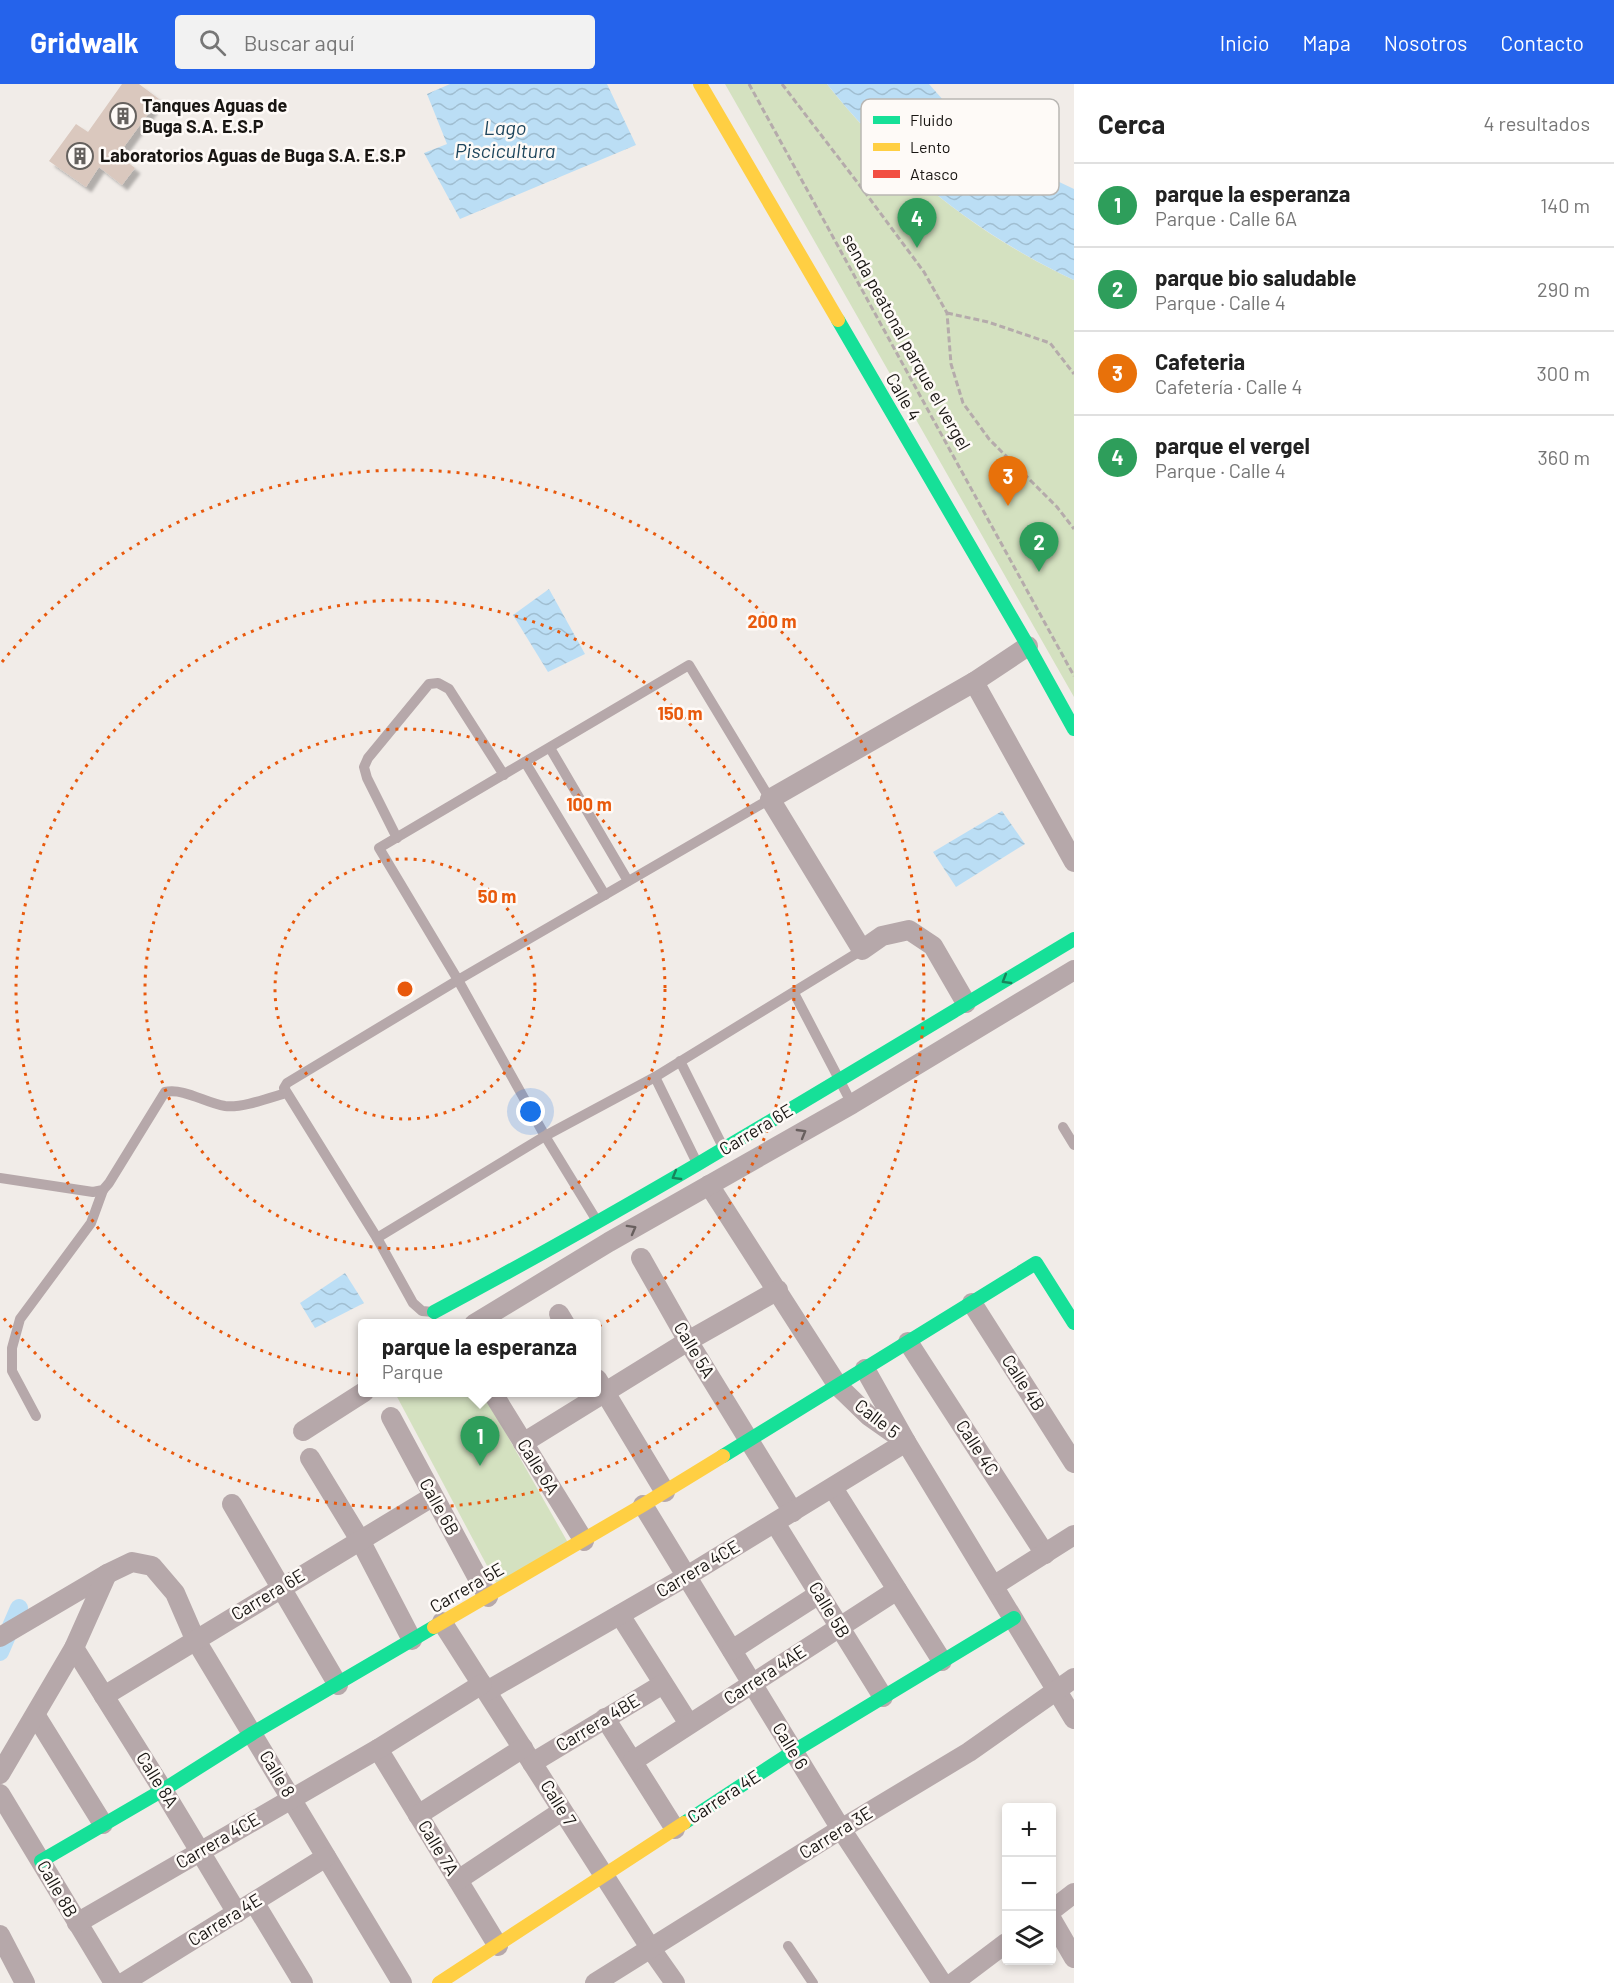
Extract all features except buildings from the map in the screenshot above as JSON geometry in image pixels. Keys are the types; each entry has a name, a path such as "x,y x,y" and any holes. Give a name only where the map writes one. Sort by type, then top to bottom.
{"street":[{"name":"Calle 4","path":"700,84 1028,645 1074,729"},
{"path":"966,1004 933,946 909,930 882,936 862,950 770,799 974,682 1028,645"},
{"path":"974,682 1074,862"},
{"name":"Carrera 6E","path":"481,1319 609,1242 703,1174 724,1149 1074,939"},
{"path":"1027,968 1039,992"},
{"name":"Carrera 6E","path":"434,1312 496,1280 597,1222 703,1174 738,1170 960,1040 1074,970"},
{"path":"947,1016 960,1040"},
{"path":"724,1149 738,1170"},
{"name":"Calle 5","path":"703,1174 838,1386 869,1416 906,1442 995,1585 1074,1719"},
{"path":"548,1250 560,1271"},
{"name":"Calle 5A","path":"641,1258 688,1341 793,1512"},
{"name":"Carrera 5E","path":"41,1861 163,1790 253,1733 644,1505 1036,1263 1074,1323"},
{"path":"496,1280 510,1302"},
{"path":"665,1492 601,1386 688,1341 778,1290"},
{"name":"Calle 4B","path":"972,1303 1074,1463"},
{"name":"Calle 4C","path":"908,1342 1046,1554"},
{"path":"865,1369 906,1442"},
{"path":"303,1431 358,1396"},
{"name":"Calle 6A","path":"495,1397 584,1541"},
{"path":"523,1443 586,1397"},
{"name":"Calle 6B","path":"391,1417 432,1497 488,1597"},
{"name":"Carrera 4CE","path":"77,1923 291,1798 485,1688 620,1615 906,1442"},
{"path":"310,1458 360,1540 412,1640"},
{"path":"833,1488 942,1661"},
{"name":"Carrera 6E","path":"104,1696 432,1497"},
{"path":"232,1504 338,1685"},
{"name":"Calle 6","path":"644,1505 841,1829 942,1983"},
{"name":"Calle 5B","path":"775,1523 883,1698"},
{"path":"995,1585 1074,1535"},
{"name":"Calle 8","path":"107,1574 132,1562 152,1566 174,1593 195,1639 402,1983"},
{"path":"8,1632 107,1574"},
{"path":"0,1774 74,1648 107,1574"},
{"name":"Carrera 4AE","path":"633,1761 897,1590"},
{"path":"732,1650 819,1593"},
{"path":"620,1615 689,1724"},
{"name":"Carrera 4E","path":"439,1983 794,1751 1014,1618"},
{"name":"Calle 7","path":"442,1622 675,1983"},
{"name":"Calle 8A","path":"74,1648 199,1851 303,1983"},
{"name":"Carrera 3E","path":"595,1983 969,1752 1074,1678"},
{"name":"Carrera 4BE","path":"418,1815 527,1756 605,1718 663,1684"},
{"path":"36,1716 103,1824"},
{"path":"605,1718 675,1830"},
{"name":"Calle 7A","path":"378,1749 498,1946"},
{"name":"Calle 8B","path":"0,1794 114,1983"},
{"path":"458,1880 562,1811"},
{"name":"Carrera 4E","path":"123,1983 326,1857"},
{"path":"1056,1907 1074,1893"},
{"path":"1056,1927 1074,1958"},
{"path":"0,1935 25,1983"},
{"path":"953,1983 1002,1946"}],"lane":[{"path":"434,1312 422,1311 413,1303 377,1238 284,1088 287,1083 458,980 770,799 689,665 379,848 458,980 545,1136 609,1242"},
{"path":"397,838 367,778 364,767 368,758 429,684 438,682 449,689 504,775"},
{"path":"550,748 628,881"},
{"path":"525,762 605,895"},
{"path":"377,1238 545,1136 655,1077 862,950"},
{"path":"794,993 852,1104"},
{"path":"680,1061 724,1149"},
{"path":"655,1077 703,1174"},
{"path":"36,1416 12,1371 12,1348 20,1318 91,1223 103,1190 165,1092 174,1090 221,1106 232,1107 286,1093"},
{"path":"1063,1127 1074,1145"},
{"path":"0,1178 93,1192 103,1190"},
{"path":"788,1946 813,1983"}],"path":[{"name":"senda peatonal parque el vergel","path":"749,84 1074,676"},
{"path":"782,84 861,186"},
{"path":"868,195 924,272 947,314 951,364 963,403 989,439 1057,507 1074,529"},
{"path":"947,314 988,322 1050,343 1074,374"}],"green space":[{"path":"725,84 827,84 861,124 861,195 938,195 1004,242 1074,280 1074,697"},
{"path":"397,1397 485,1397 571,1548 500,1590"}],"water":[{"name":"Lago Piscicultura","path":"450,84 607,84 636,145 460,219 424,153 447,144 427,94"},
{"path":"827,84 929,84 942,99 861,99 861,123"},
{"path":"1059,182 1074,189 1074,280 1004,242 939,196 1059,195"},
{"path":"549,589 585,654 548,672 513,615"},
{"path":"1002,811 1025,844 956,887 933,852"},
{"path":"345,1273 364,1303 315,1328 300,1303"}],"waterway":[{"path":"0,1652 19,1608"}],"traffic: fast":[{"path":"838,320 1074,729"},
{"path":"434,1312 596,1223 1074,939"},
{"path":"723,1456 1036,1263 1074,1323"},
{"path":"684,1823 794,1751 1014,1618"},
{"path":"41,1861 434,1627"}],"traffic: slow":[{"path":"700,84 838,320"},
{"path":"434,1627 723,1456"},
{"path":"439,1983 684,1823"}],"place":[{"name":"Tanques Aguas de Buga S.A. E.S.P","path":"123,116"},
{"name":"Laboratorios Aguas de Buga S.A. E.S.P","path":"80,156"},
{"name":"parque el vergel","path":"917,248"},
{"name":"Cafeteria","path":"1008,506"},
{"name":"parque bio saludable","path":"1039,572"},
{"name":"parque la esperanza","path":"480,1466"}]}
